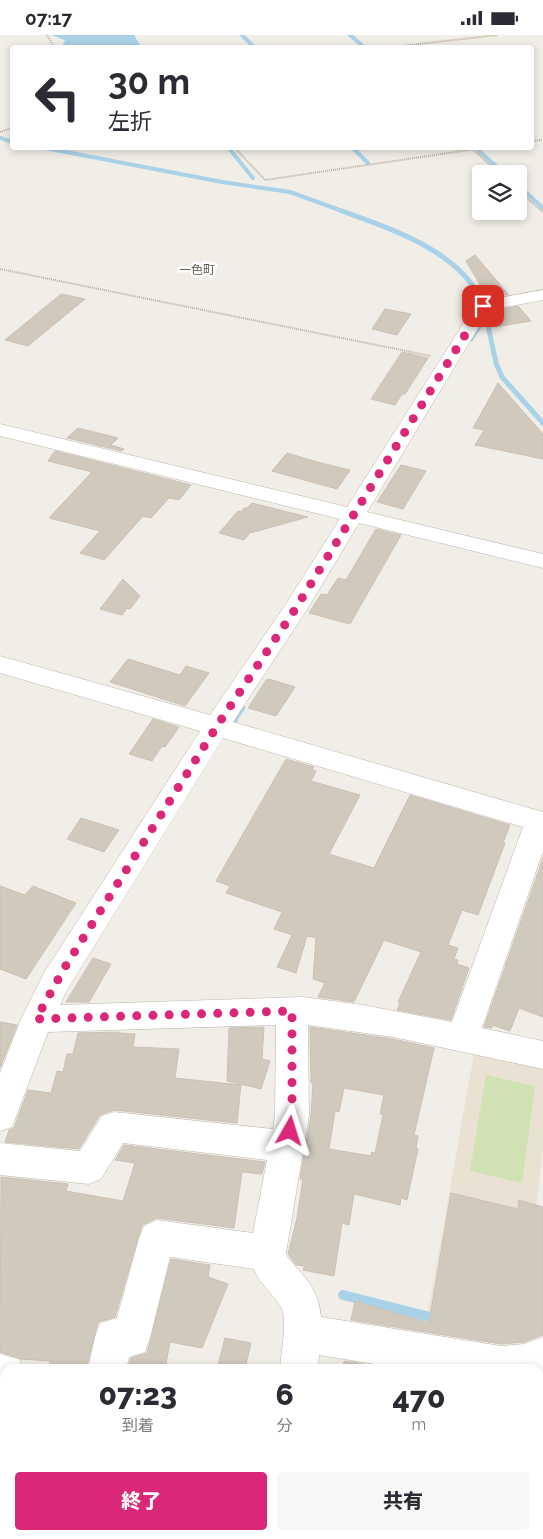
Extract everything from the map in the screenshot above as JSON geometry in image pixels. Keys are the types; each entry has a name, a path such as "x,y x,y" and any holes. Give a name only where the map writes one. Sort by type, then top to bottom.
{"street":[{"path":"0,1116 6,1079 55,983 217,726 354,515 483,306 543,295"},
{"path":"0,430 543,561"},
{"path":"0,664 217,726 541,823 462,1039"},
{"path":"36,1019 292,1011 341,1014 384,1021 543,1055"},
{"path":"292,1011 292,1115 268,1253 272,1268 301,1301 303,1322 300,1351 484,1364"},
{"path":"0,1159 90,1168 114,1127 287,1146"},
{"path":"108,1364 114,1337 131,1338 157,1238 268,1253"},
{"path":"512,1364 524,1363 543,1356"}],"path":[{"path":"410,45 498,35"},
{"path":"237,150 264,180 469,150"},
{"path":"473,150 490,165"},
{"path":"527,198 543,212"},
{"path":"0,269 451,360"}],"shaded area":[{"path":"475,1048 543,1064 543,1147 524,1316 465,1320 428,1312"}],"green space":[{"path":"486,1075 535,1086 522,1183 470,1171"}],"water":[{"path":"51,35 134,35 140,45 63,45 65,40"}],"building":[{"path":"475,255 508,294 488,298 466,261"},
{"path":"61,294 85,299 28,346 5,340"},
{"path":"518,306 531,321 495,327 486,318 490,312"},
{"path":"385,309 411,314 397,335 372,329"},
{"path":"402,352 428,358 405,394 402,394 395,405 371,399"},
{"path":"498,383 543,434 543,459 475,445 484,430 473,428"},
{"path":"78,428 118,438 111,445 124,449 122,451 67,438"},
{"path":"55,451 191,485 179,500 169,498 151,518 143,516 104,560 80,553 100,531 49,518 92,472 48,461"},
{"path":"287,453 350,470 337,489 272,471"},
{"path":"401,465 426,471 403,509 377,502"},
{"path":"252,503 308,517 250,533 244,540 219,533 238,511 241,512"},
{"path":"376,529 401,535 350,624 309,613 321,594 327,595 338,578 346,580"},
{"path":"123,579 140,596 130,609 127,608 122,615 100,609"},
{"path":"128,659 180,675 186,666 209,673 185,706 110,682"},
{"path":"269,679 295,687 276,716 248,708 266,680"},
{"path":"153,719 179,727 152,761 129,754"},
{"path":"286,759 314,767 312,770 316,771 311,781 360,795 329,854 374,868 410,795 510,825 478,915 462,910 448,945 458,948 454,959 458,960 457,964 469,968 451,1020 397,1010 400,1003 398,1002 421,952 384,940 354,1002 318,997 325,983 313,979 316,938 307,936 296,973 277,967 292,935 274,929 282,912 226,893 230,886 216,881"},
{"path":"81,818 119,830 104,852 67,839"},
{"path":"543,858 543,1017 519,1008 510,1031 492,1025 492,1028 484,1027"},
{"path":"0,886 25,895 33,886 76,903 26,979 0,969"},
{"path":"93,958 111,964 89,1002 66,1002"},
{"path":"0,1022 17,1025 0,1068"},
{"path":"264,1027 262,1059 270,1061 261,1089 227,1081 229,1028"},
{"path":"310,1027 393,1039 434,1048 414,1135 418,1136 416,1148 418,1149 407,1200 401,1198 400,1205 354,1194 349,1225 342,1223 334,1276 303,1270 305,1266 296,1265 288,1254 297,1218 303,1179 300,1179 311,1115 313,1083 311,1083","holes":["344,1088 384,1095 380,1114 383,1115 375,1153 372,1152 371,1156 329,1149 335,1111 339,1112"]},
{"path":"119,1032 135,1034 133,1047 179,1049 175,1078 241,1085 237,1123 114,1110 100,1115 79,1149 5,1142 9,1130 14,1128 28,1090 51,1093 57,1071 63,1072 67,1054 73,1054 78,1033"},
{"path":"124,1145 265,1162 262,1174 242,1172 234,1228 157,1218 142,1225 115,1317 98,1322 87,1364 49,1364 50,1361 21,1359 0,1352 1,1177 68,1184 66,1191 123,1201 135,1163 115,1160"},
{"path":"451,1193 518,1209 519,1200 543,1207 543,1335 524,1342 501,1344 351,1320 355,1301 429,1323"},
{"path":"171,1259 210,1265 208,1277 228,1284 202,1348 170,1342 166,1364 129,1364 131,1358 147,1353"},
{"path":"225,1338 251,1343 246,1364 218,1364"},
{"path":"344,1361 363,1364 344,1364"}],"waterway":[{"path":"242,35 252,45"},
{"path":"350,35 362,45"},
{"path":"0,138 10,141"},
{"path":"56,150 222,182 290,192 345,212"},
{"path":"230,150 253,178"},
{"path":"355,150 368,163"},
{"path":"479,151 495,165"},
{"path":"527,193 543,208"},
{"path":"342,211 402,234 441,256 458,269 472,284 482,302"},
{"path":"471,339 486,316 496,363 502,377 543,423"},
{"path":"233,721 242,708"},
{"path":"343,1295 438,1319"}],"district":[{"name":"一色町","path":"197,270"}],"route":[{"path":"290,1131 292,1115 292,1011 36,1019 65,967 217,726 294,611 483,306"}]}
